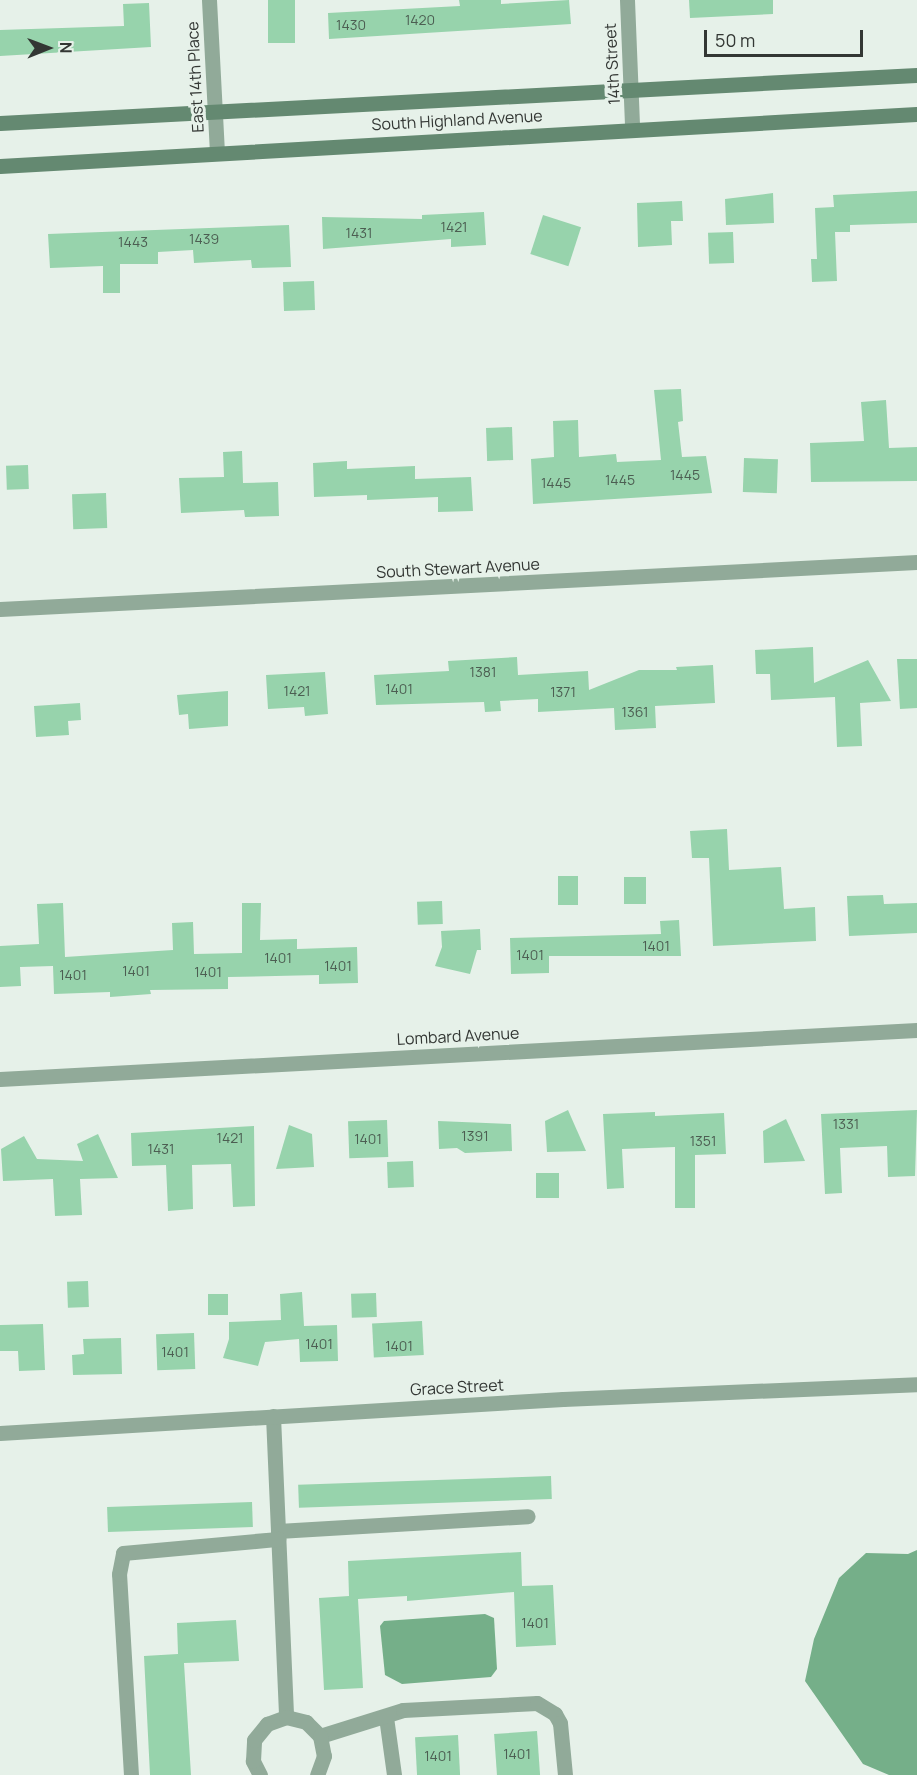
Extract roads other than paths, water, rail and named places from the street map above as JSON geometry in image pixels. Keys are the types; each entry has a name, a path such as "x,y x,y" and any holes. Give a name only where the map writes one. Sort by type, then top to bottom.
{"main road":[{"name":"South Highland Avenue","path":"0,123 631,88 917,75"},
{"name":"South Highland Avenue","path":"0,166 632,127 917,114"}],"street":[{"name":"East 14th Place","path":"209,0 217,152"},
{"name":"14th Street","path":"627,0 632,127"},
{"name":"South Stewart Avenue","path":"0,609 917,562"},
{"name":"Lombard Avenue","path":"0,1078 917,1029"},
{"name":"Grace Street","path":"0,1433 273,1416 917,1384"},
{"path":"273,1416 286,1717"},
{"path":"131,1775 120,1574 123,1553 278,1535 528,1516"},
{"path":"320,1736 425,1708 537,1703 555,1714 560,1723 565,1775"},
{"path":"260,1775 253,1761 254,1740 267,1724 286,1717 306,1722 320,1736 324,1756 317,1775"},
{"path":"386,1717 394,1775"}]}
